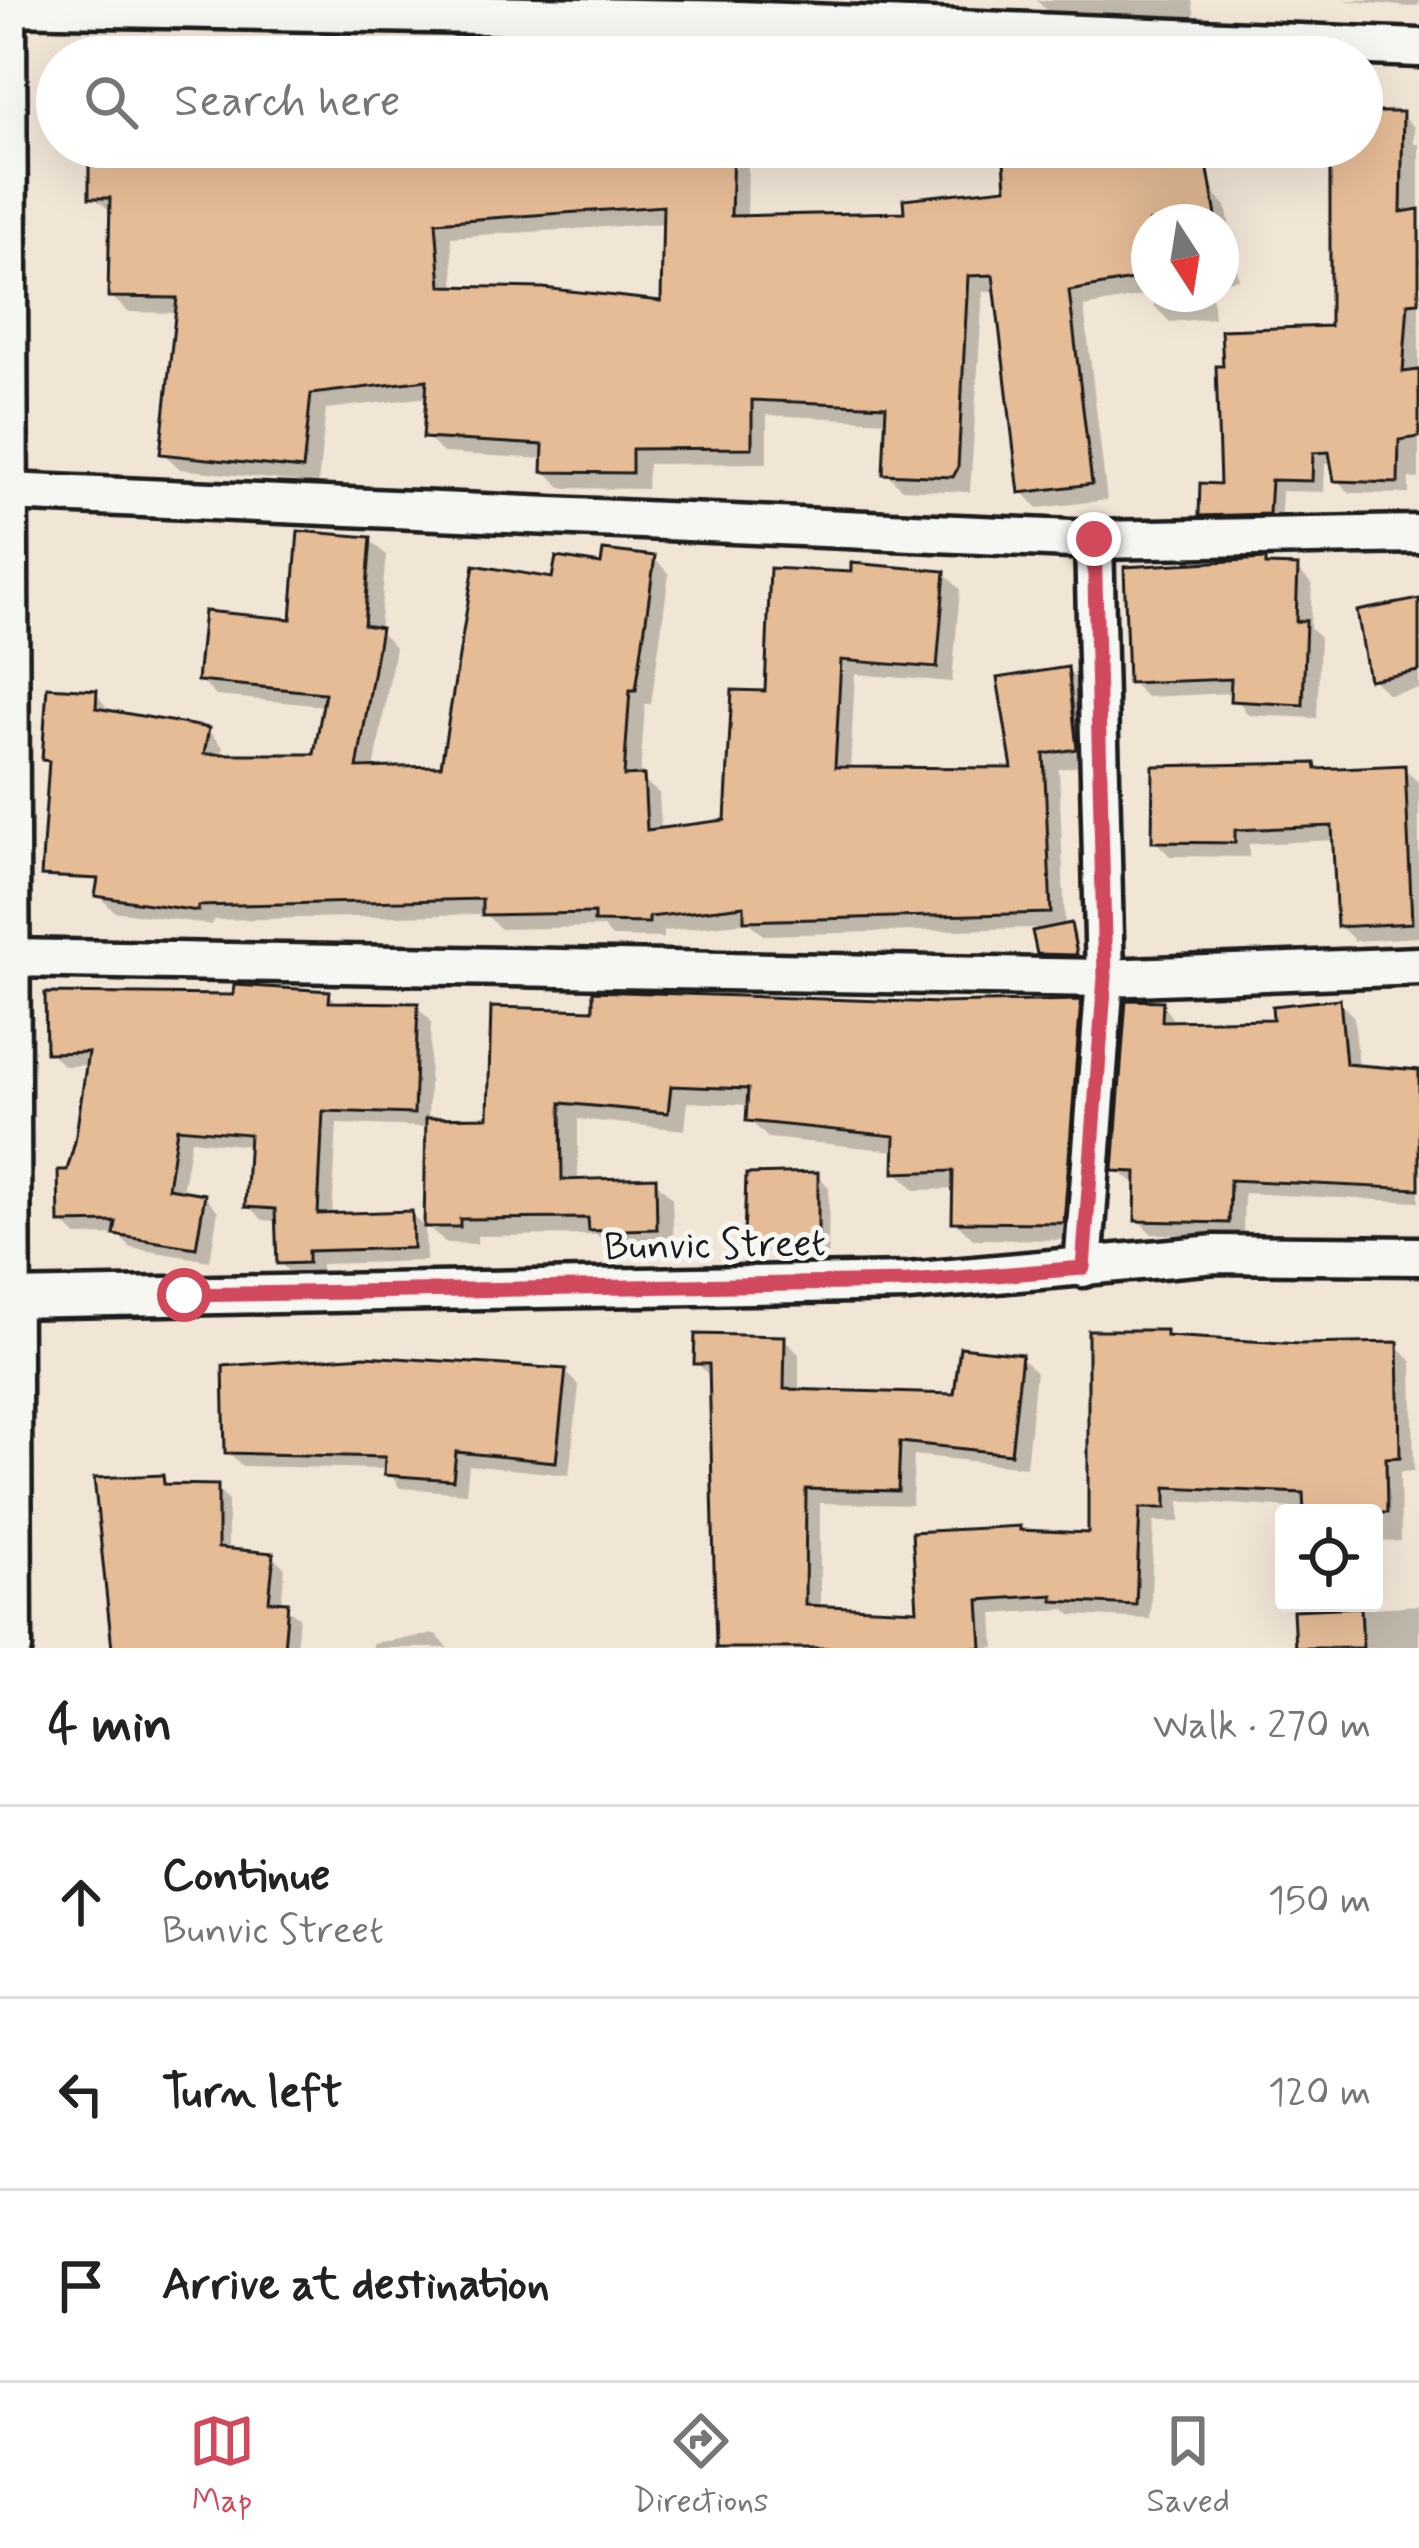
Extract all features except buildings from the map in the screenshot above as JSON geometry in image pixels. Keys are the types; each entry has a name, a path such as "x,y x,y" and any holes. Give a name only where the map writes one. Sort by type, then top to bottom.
{"street":[{"path":"13,1648 6,1340 11,1299 7,3 739,20 1128,36"},
{"path":"1383,47 1419,48"},
{"path":"8,492 1094,539 1419,534"},
{"path":"1083,1268 1105,977 1094,539"},
{"path":"10,958 1105,977 1419,966"},
{"name":"Bunvic Street","path":"11,1299 908,1282 1216,1254 1419,1256"}],"route":[{"path":"184,1295 908,1282 1083,1268 1105,977 1094,539"}]}
